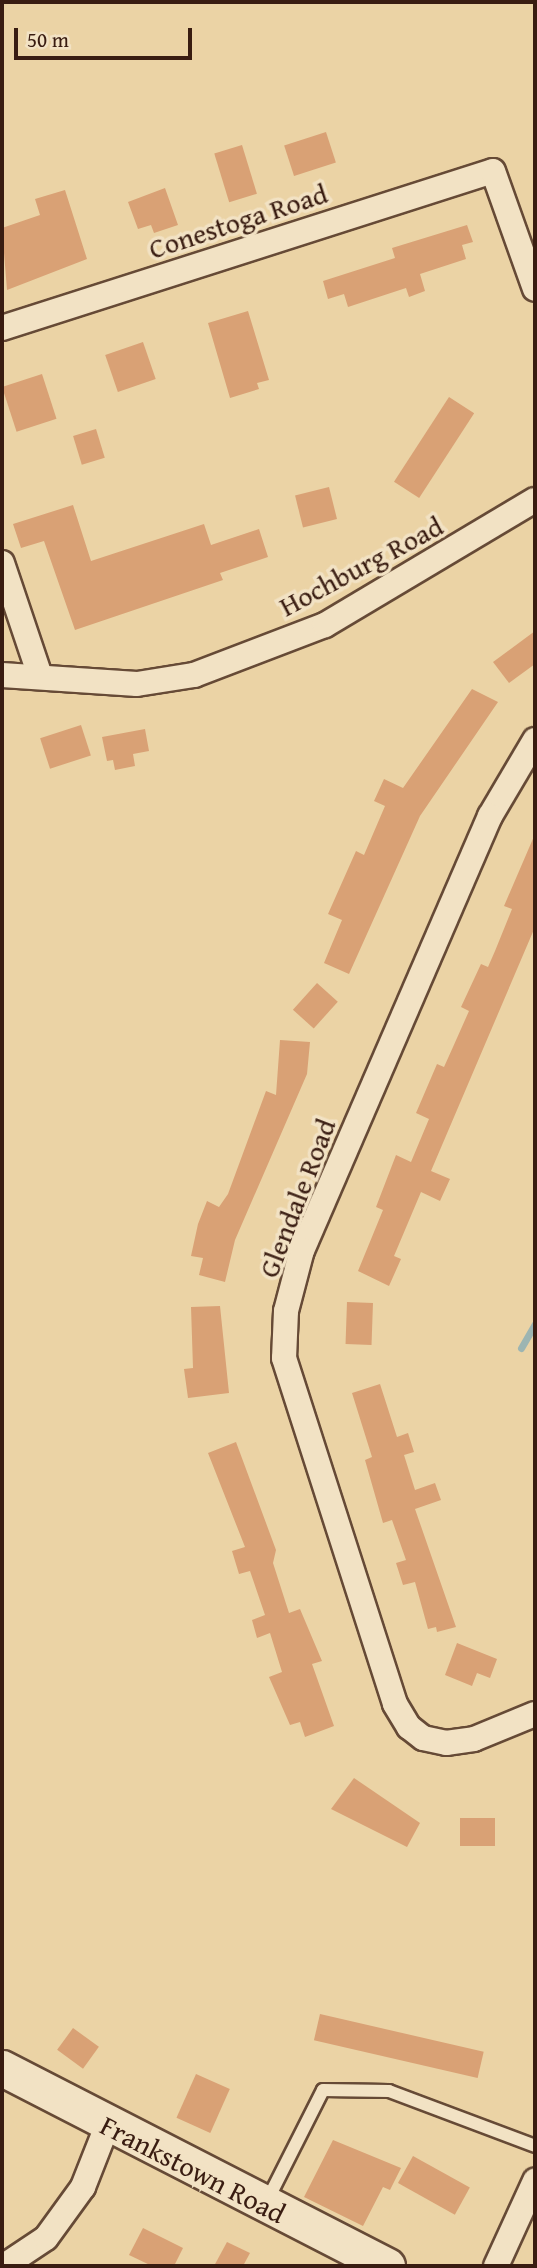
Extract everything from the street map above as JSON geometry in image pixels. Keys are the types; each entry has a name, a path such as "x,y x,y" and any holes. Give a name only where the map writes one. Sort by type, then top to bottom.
{"main road":[{"name":"Frankstown Road","path":"2,2068 107,2126 387,2266"}],"street":[{"name":"Conestoga Road","path":"2,328 493,171 535,289"},
{"name":"Hochburg Road","path":"2,675 137,684 194,675 326,625 535,500"},
{"path":"2,563 40,676"},
{"name":"Glendale Road","path":"535,740 490,816 302,1250 286,1311 284,1358 395,1704 409,1727 423,1738 446,1743 474,1740 535,1714"},
{"path":"4,2266 46,2238 83,2188 107,2126"},
{"path":"496,2266 535,2181"}],"lane":[{"path":"265,2206 323,2090 389,2091 535,2146"}],"building":[{"path":"326,132 336,162 294,176 284,146"},
{"path":"242,145 257,194 229,202 214,153"},
{"path":"165,188 178,225 154,233 151,225 138,229 128,202"},
{"path":"65,190 87,259 7,290 2,228 40,215 35,199"},
{"path":"467,225 473,242 462,245 466,259 420,274 425,291 409,297 406,288 348,307 344,294 328,299 323,281 395,258 392,248"},
{"path":"248,311 269,380 257,383 259,389 230,398 208,323"},
{"path":"143,342 156,379 118,392 105,355"},
{"path":"42,374 57,419 17,432 2,387"},
{"path":"449,397 474,413 419,498 394,482"},
{"path":"96,429 105,458 82,465 73,436"},
{"path":"329,487 337,519 303,527 295,495"},
{"path":"73,505 91,561 204,524 211,545 259,529 268,557 220,573 223,580 75,630 44,541 21,548 13,524"},
{"path":"535,631 535,664 509,683 493,662"},
{"path":"472,689 498,702 420,816 349,974 324,963 342,920 328,914 356,851 364,855 385,806 374,801 384,779 403,788"},
{"path":"81,725 91,755 50,769 40,738"},
{"path":"145,729 149,751 133,754 135,766 115,770 113,760 107,761 102,737"},
{"path":"535,834 535,927 431,1171 450,1179 440,1201 421,1192 394,1256 401,1259 389,1286 358,1271 383,1210 376,1207 396,1155 411,1162 429,1119 416,1113 437,1064 444,1067 469,1011 461,1007 481,964 488,967 495,951 512,909 504,906"},
{"path":"317,983 338,1002 314,1028 293,1010"},
{"path":"280,1040 310,1042 307,1074 235,1240 225,1282 199,1275 203,1258 191,1256 198,1224 207,1201 219,1207 228,1194 266,1091 276,1095"},
{"path":"347,1302 373,1303 372,1345 346,1344"},
{"path":"220,1306 229,1393 188,1398 184,1369 193,1368 191,1307"},
{"path":"380,1384 397,1437 408,1433 414,1452 404,1455 415,1490 435,1483 441,1500 415,1509 456,1627 437,1632 436,1627 428,1629 415,1582 403,1585 396,1563 406,1560 392,1520 383,1523 365,1460 372,1457 352,1393"},
{"path":"236,1442 276,1550 273,1563 289,1613 300,1609 322,1661 312,1664 334,1726 305,1737 300,1722 290,1725 269,1677 282,1672 270,1633 257,1638 252,1620 265,1615 250,1571 239,1574 232,1551 245,1547 208,1453"},
{"path":"457,1643 497,1659 490,1678 477,1673 472,1686 445,1675"},
{"path":"354,1778 420,1823 407,1847 331,1809"},
{"path":"460,1818 495,1818 495,1846 460,1846"},
{"path":"320,2014 484,2052 478,2078 314,2040"},
{"path":"73,2028 99,2047 83,2069 57,2050"},
{"path":"196,2074 230,2089 210,2133 176,2118"},
{"path":"333,2140 401,2168 390,2190 383,2187 363,2226 304,2197"},
{"path":"413,2156 470,2188 455,2215 398,2183"},
{"path":"143,2228 183,2248 174,2266 152,2266 129,2255"},
{"path":"227,2242 250,2253 243,2266 214,2266"}],"waterway":[{"path":"521,1348 535,1324"}]}
